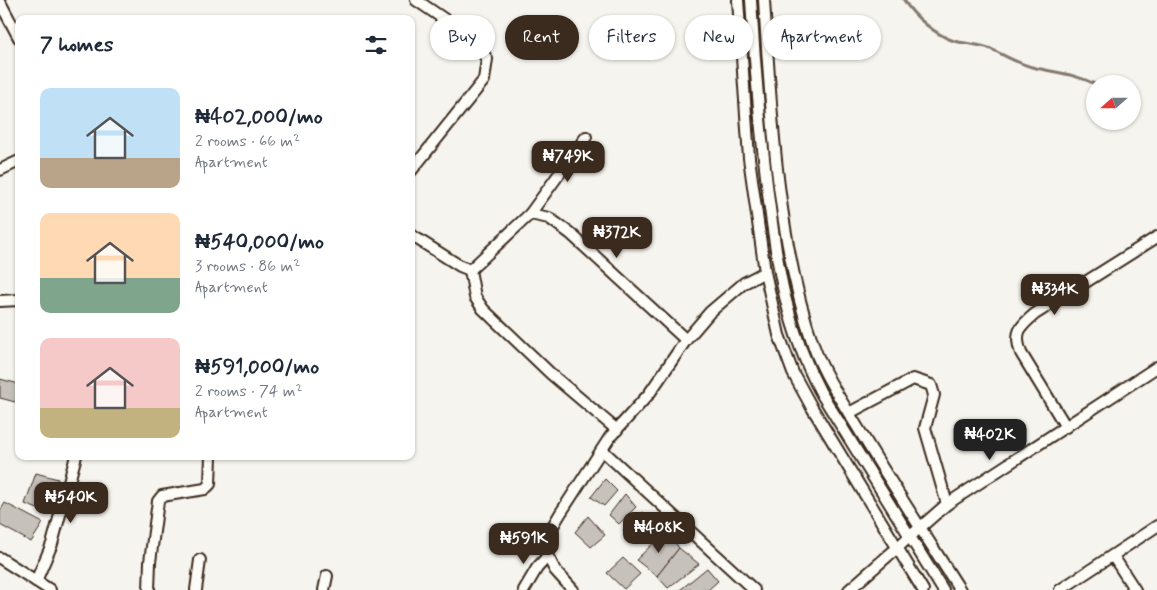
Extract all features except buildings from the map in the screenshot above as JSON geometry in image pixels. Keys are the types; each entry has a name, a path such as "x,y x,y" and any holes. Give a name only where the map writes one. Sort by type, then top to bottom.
{"street":[{"path":"415,167 484,80 487,59 472,38 416,0"},
{"path":"738,0 749,158 765,272 779,335 793,373 923,590"},
{"path":"751,0 760,130 774,238 790,320 807,367 821,393 943,590"},
{"path":"764,0 772,111 785,222 798,293 815,348 849,413 960,590"},
{"path":"0,2 15,30"},
{"path":"470,270 530,214 586,137"},
{"path":"0,170 15,163"},
{"path":"530,214 549,218 571,234 686,340"},
{"path":"1066,427 1021,353 1017,341 1023,323 1157,237"},
{"path":"415,238 460,266 470,270"},
{"path":"470,270 475,297 483,309 551,374 616,430"},
{"path":"573,590 554,570 547,557 544,549 547,536 616,430 649,394 686,340 710,312 744,283 765,272"},
{"path":"0,301 15,300"},
{"path":"849,590 947,504 1157,367"},
{"path":"849,413 913,379 931,385 934,395 926,428 947,504"},
{"path":"602,450 754,590"},
{"path":"36,581 52,544 75,460"},
{"path":"149,590 150,562 158,501 162,496 206,489 210,484 211,460"},
{"path":"1060,590 1157,526"},
{"path":"1113,556 1135,590"},
{"path":"524,590 537,568 547,557"},
{"path":"0,558 50,590"},
{"path":"196,590 200,560"},
{"path":"324,590 326,576"}],"waterway":[{"path":"904,0 919,18 933,30 947,38 986,47 1024,65 1086,80"}]}
